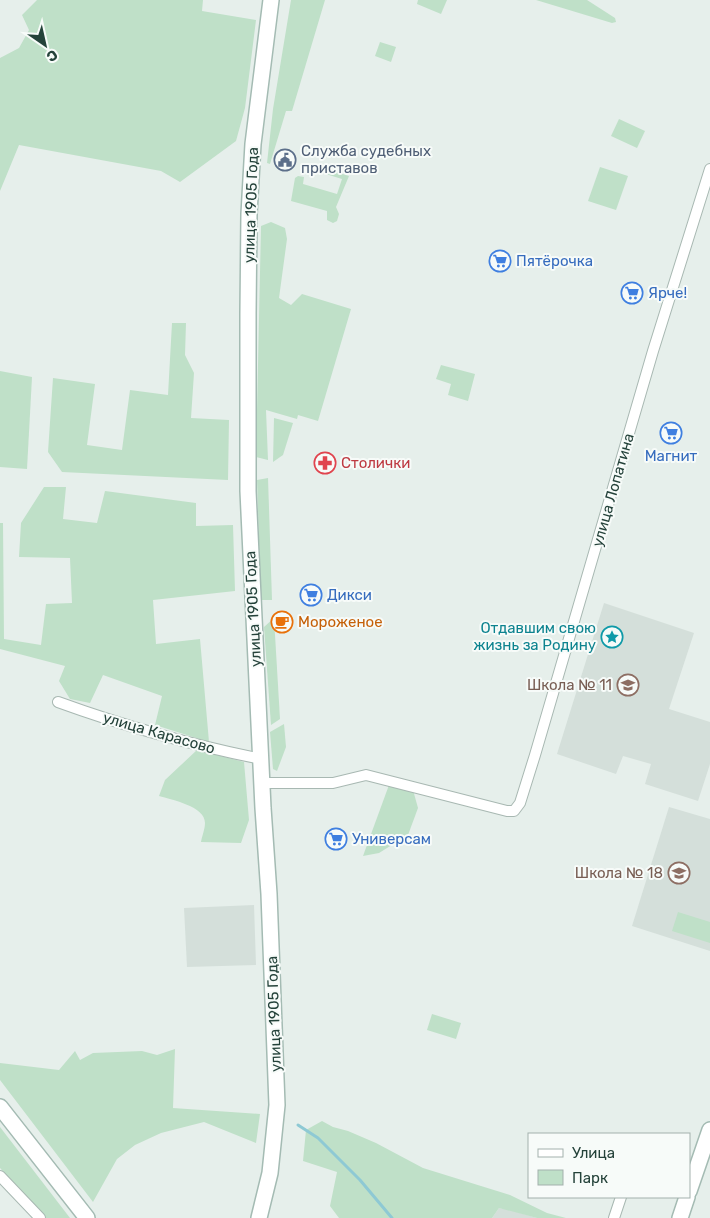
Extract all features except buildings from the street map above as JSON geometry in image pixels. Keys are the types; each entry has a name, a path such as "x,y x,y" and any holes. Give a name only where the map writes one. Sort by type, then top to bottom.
{"street":[{"name":"улица 1905 Года","path":"259,1218 270,1173 277,1105 269,894 247,469 248,256 253,144 271,0"},
{"name":"улица Лопатина","path":"262,783 333,783 366,775 507,811 514,811 520,803 653,351 710,169"},
{"name":"улица Карасово","path":"58,702 122,724 224,752 261,759"},
{"path":"0,1107 87,1218"},
{"path":"690,1188 710,1130"},
{"path":"0,1176 40,1218"},
{"path":"614,1218 621,1198"},
{"path":"680,1218 687,1198"}],"shaded area":[{"name":"Школа № 11","path":"604,603 694,633 669,709 710,722 710,764 698,801 645,784 651,764 623,756 616,774 557,754"},
{"name":"Школа № 18","path":"669,807 710,819 710,951 632,926"},
{"path":"254,905 256,965 187,967 184,908"},
{"path":"499,1208 510,1210 537,1218 492,1218"}],"green space":[{"path":"37,0 203,0 202,11 256,20 245,108 236,141 180,182 161,171 19,145 0,191 0,58 19,48 29,30 22,15"},
{"path":"291,0 325,0 292,111 286,111 270,164 267,163 273,109"},
{"path":"418,0 447,0 441,14 417,4"},
{"path":"536,0 587,0 615,18 616,22 612,23"},
{"path":"380,42 396,47 391,62 375,56"},
{"path":"619,119 645,131 637,148 611,136"},
{"path":"318,166 349,176 336,207 339,214 337,221 333,223 327,220 327,211 291,201 295,178 298,176 304,177 303,184 337,194 342,179 316,171"},
{"path":"600,167 628,176 616,210 588,201"},
{"path":"271,222 285,228 287,239 279,298 291,305 302,294 351,309 318,421 298,415 297,419 266,410 268,460 256,457 261,226"},
{"path":"172,323 186,323 185,355 194,373 191,418 229,420 228,480 62,472 48,452 53,378 95,384 87,445 122,450 130,390 168,395"},
{"path":"441,365 475,374 468,401 448,395 451,384 436,379"},
{"path":"0,371 32,377 27,469 0,467"},
{"path":"274,418 293,423 283,455 273,462"},
{"path":"268,478 272,600 261,600 257,480"},
{"path":"44,487 66,487 63,519 97,523 105,491 196,503 196,526 233,525 235,591 153,600 156,644 200,639 209,742 155,725 162,696 103,675 90,703 70,699 59,681 65,666 0,649 0,523 3,523 4,639 41,645 46,604 72,603 70,558 19,557 21,523"},
{"path":"274,618 280,719 271,725 264,627"},
{"path":"284,724 286,747 277,771 273,769 270,732"},
{"path":"197,750 244,762 249,820 241,843 201,842 205,823 204,817 200,812 187,805 159,796 165,780"},
{"path":"389,785 413,790 418,808 408,835 379,853 363,856"},
{"path":"678,912 710,922 710,943 672,931"},
{"path":"432,1014 461,1023 456,1039 427,1030"},
{"path":"175,1049 173,1108 260,1114 256,1143 204,1122 161,1133 135,1145 117,1159 93,1202 0,1080 0,1063 59,1070 75,1051 80,1060 93,1053 142,1051 157,1055"},
{"path":"322,1121 376,1143 423,1168 510,1195 547,1213 566,1218 537,1218 499,1208 492,1218 339,1218 330,1206 337,1172 303,1161 306,1130"},
{"path":"0,1127 70,1218 46,1218 0,1168"}],"waterway":[{"path":"298,1125 318,1138 360,1180 392,1218"}],"place":[{"name":"Служба судебных приставов","path":"285,160"},
{"name":"Пятёрочка","path":"500,261"},
{"name":"Ярче!","path":"632,293"},
{"name":"Магнит","path":"671,433"},
{"name":"Столички","path":"325,463"},
{"name":"Дикси","path":"311,595"},
{"name":"Мороженое","path":"282,622"},
{"name":"Отдавшим свою жизнь за Родину","path":"612,637"},
{"name":"Школа № 11","path":"628,685"},
{"name":"Универсам","path":"336,839"},
{"name":"Школа № 18","path":"679,873"}]}
